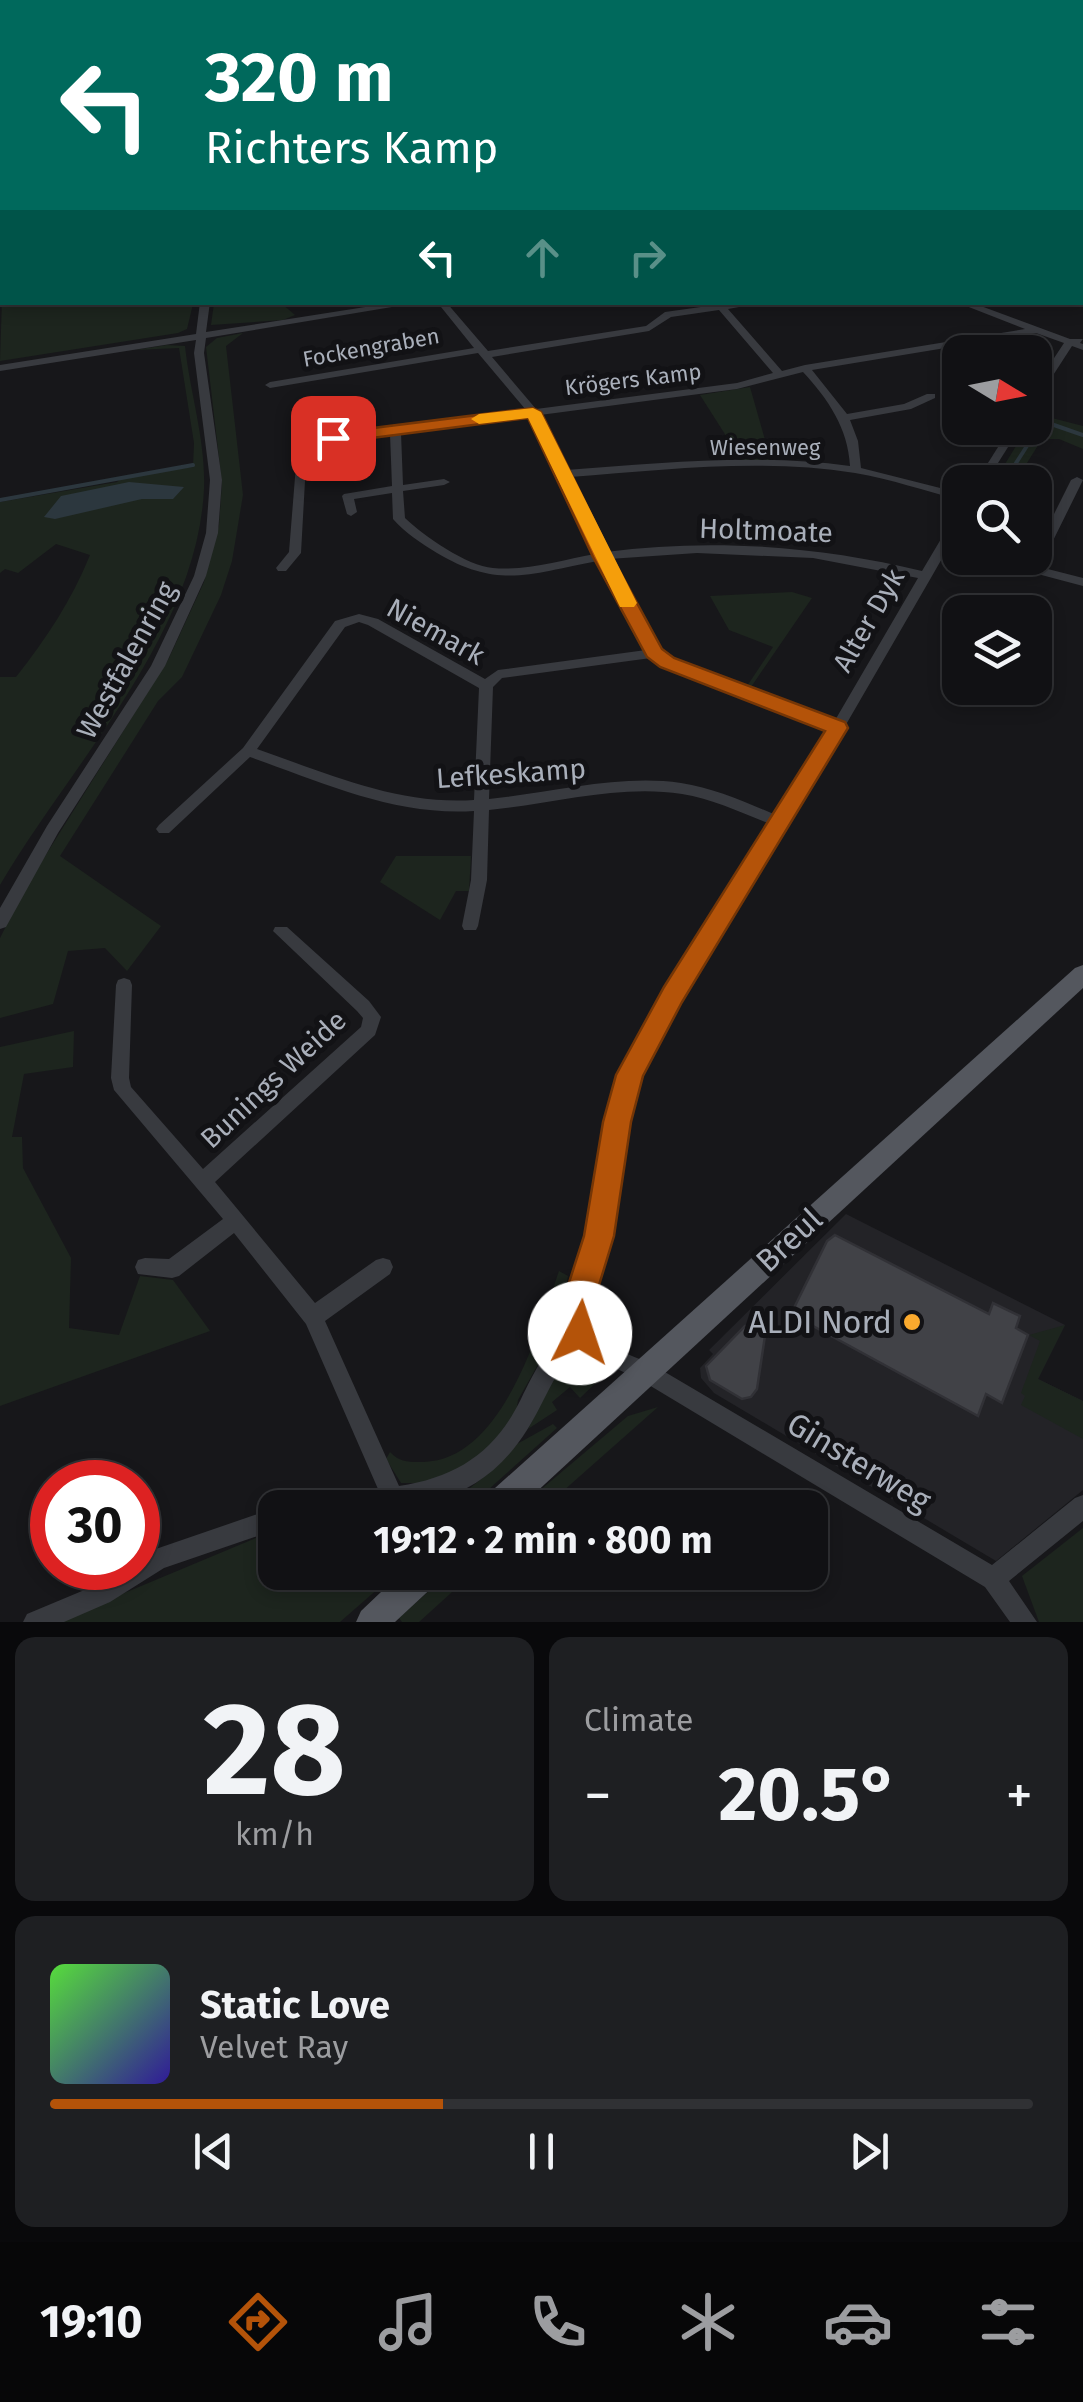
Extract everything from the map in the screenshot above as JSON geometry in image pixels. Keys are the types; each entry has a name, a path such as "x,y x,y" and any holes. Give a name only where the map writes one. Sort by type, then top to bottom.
{"main road":[{"name":"Breul","path":"516,1490 1083,974"},
{"path":"372,1622 407,1590"}],"street":[{"path":"809,0 831,0"},
{"name":"Westfalenring","path":"0,924 52,830 158,666 183,620 200,576 212,533 216,480 198,336 204,305"},
{"path":"0,368 399,305"},
{"path":"443,305 533,412 566,474 602,557 654,653 667,662 837,728"},
{"name":"Fockengraben","path":"270,385 649,328 662,316 713,305"},
{"path":"719,305 780,375"},
{"path":"968,305 1083,347"},
{"name":"Krögers Kamp","path":"282,568 294,552 302,442 737,386 805,368 1036,330"},
{"path":"1052,369 1070,342 1083,340"},
{"path":"805,368 825,388 844,418 856,454 856,470"},
{"path":"844,418 907,407 931,396"},
{"name":"Holtmoate","path":"395,430 399,518 405,526 478,569 507,571 602,557 785,552 847,558 926,576"},
{"name":"Wiesenweg","path":"566,474 710,466 856,470 942,492"},
{"path":"1052,530 1077,480"},
{"path":"351,512 347,490 444,482"},
{"name":"Alter Dyk","path":"580,1333 581,1295 599,1236 617,1122 630,1075 658,1020 942,548"},
{"path":"1052,573 1083,582"},
{"name":"Niemark","path":"164,829 248,751 340,624 359,618 486,686 498,674 654,653"},
{"path":"470,926 479,880 486,686"},
{"name":"Lefkeskamp","path":"248,751 398,800 430,806 670,787 702,792 780,822"},
{"name":"Bunings Weide","path":"203,1181 369,1030 372,1018 364,1006 282,931"},
{"name":"Bunings Weide","path":"124,986 120,1078 124,1090 314,1316 390,1490"},
{"path":"146,1266 172,1269 236,1220"},
{"path":"314,1316 382,1267"},
{"path":"424,1490 455,1485 484,1467 514,1437 562,1345 580,1333 602,1352 646,1372"},
{"name":"Ginsterweg","path":"646,1372 994,1579 1025,1622"},
{"path":"994,1579 1083,1506"},
{"path":"36,1622 102,1594 158,1559 258,1524"}],"shaded area":[{"path":"2,305 193,305 187,329 178,333 0,361"},
{"path":"214,305 283,305 295,315 283,320 211,325"},
{"path":"243,333 226,346 243,495 232,561 221,595 182,677 158,701 60,856 161,926 127,971 105,948 68,951 53,1004 0,1018 0,938 27,885 169,658 204,582 219,525 222,483 206,347 217,338"},
{"path":"185,346 200,435 204,489 196,543 179,595 155,647 0,885 0,677 16,677 27,663 67,603 90,555 56,544 18,573 5,569 0,573 0,502 193,467 194,443 179,348 135,350"},
{"path":"750,387 771,461 742,461 700,395"},
{"path":"1052,418 1083,426 1083,449 1052,439"},
{"path":"1017,445 1038,445 1026,465 1004,465"},
{"path":"129,482 184,487 173,499 142,499 55,519 44,517 61,496"},
{"path":"792,592 812,598 749,690 745,689 773,647 729,630 710,596"},
{"path":"396,856 471,856 469,891 456,891 440,920 380,882"},
{"path":"74,1031 73,1067 24,1074 12,1137 22,1137 23,1168 71,1258 69,1328 119,1335 140,1276 173,1280 210,1331 0,1406 0,1047"},
{"path":"846,1214 1065,1325 1038,1379 1083,1401 1083,1490 996,1561 714,1393 701,1378 700,1368 713,1354 709,1350"},
{"path":"559,1271 568,1276 558,1329 518,1400 515,1420 482,1459 433,1483 401,1483 386,1459 390,1452 410,1462 451,1456 475,1440 495,1417 528,1358"},
{"path":"1065,1325 1038,1379 1083,1401 1083,1439 1021,1405 1025,1396 1021,1393 1040,1341 1029,1335"},
{"path":"574,1352 591,1354 603,1376 580,1398 570,1387 552,1402 557,1410 528,1429 561,1364"},
{"path":"658,1407 564,1490 540,1490 628,1416"},
{"path":"553,1424 557,1428 488,1490 464,1490 497,1466 517,1444"},
{"path":"1083,1528 1083,1622 1039,1622 1022,1576"},
{"path":"258,1537 258,1590 377,1590 340,1622 55,1622 132,1590 160,1590 160,1578"},
{"path":"430,1590 454,1590 419,1622 402,1622 399,1618"}],"building":[{"name":"ALDI Nord","path":"835,1235 989,1314 993,1303 1020,1316 1016,1328 1028,1335 1002,1403 986,1394 978,1416 791,1314 827,1241"},
{"path":"753,1325 765,1336 757,1389 751,1397 742,1399 710,1380 706,1366 745,1326"}],"waterway":[{"path":"1015,465 1039,427 1054,425 1083,435"},
{"path":"0,500 193,465"}],"slow traffic":[{"path":"479,419 533,412 627,603"}],"place":[{"name":"ALDI Nord","path":"912,1322"}],"route":[{"path":"333,438 533,412 566,474 602,557 654,653 667,662 837,728 673,995 630,1075 617,1122 599,1236 581,1295 580,1333"}]}
